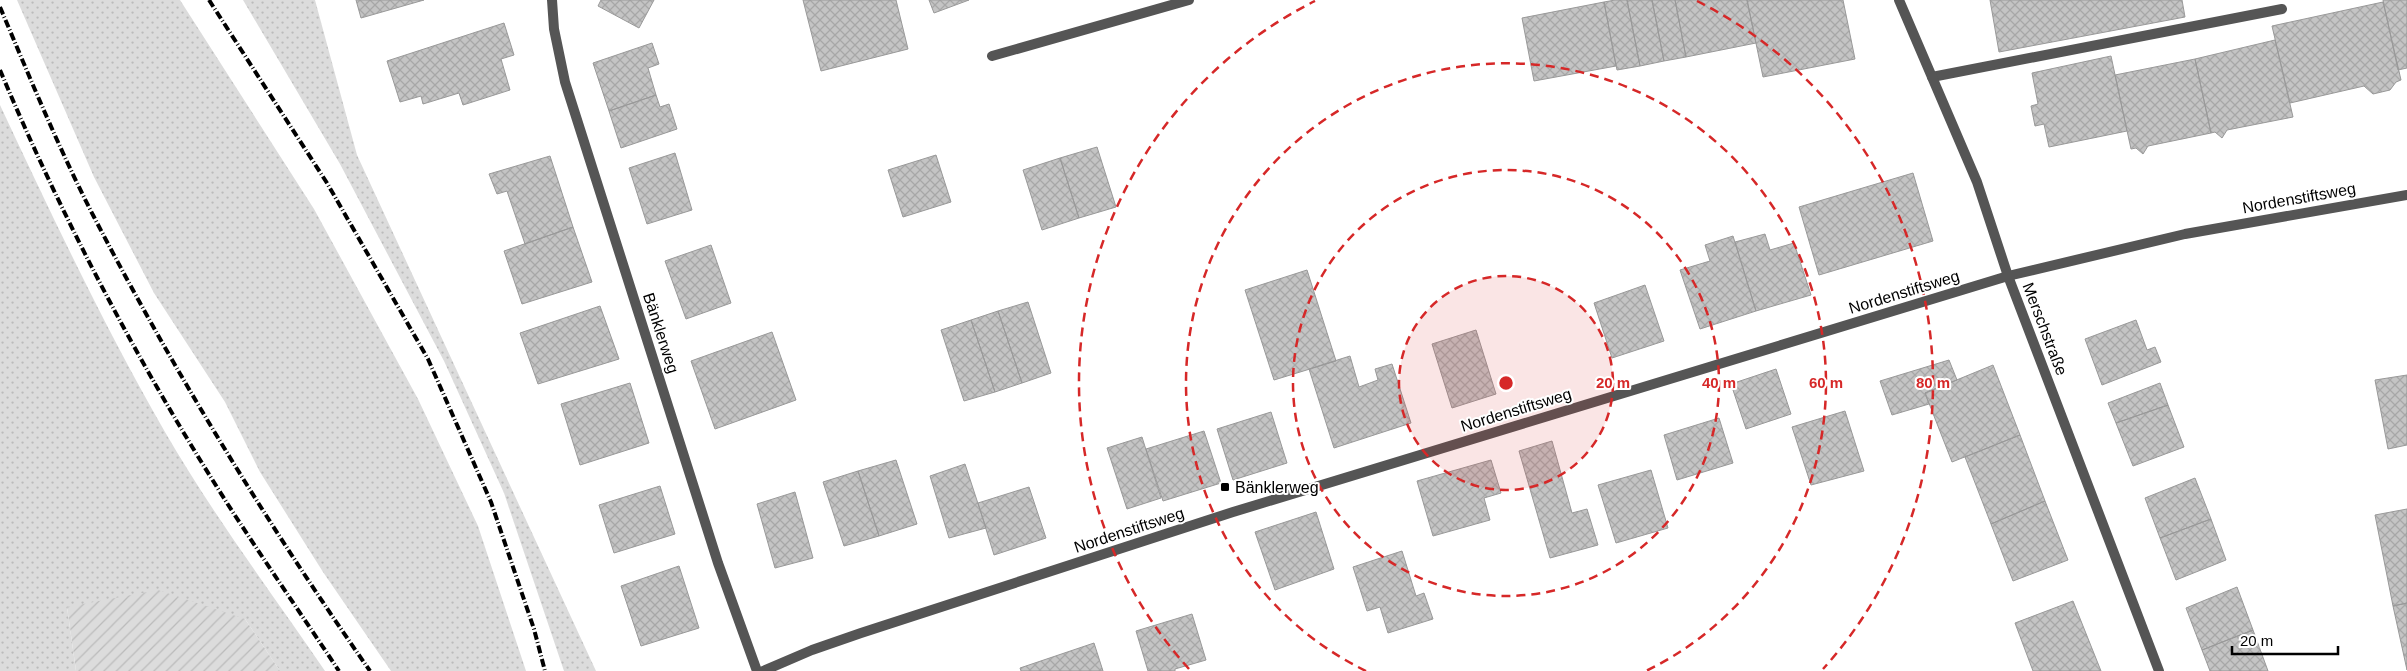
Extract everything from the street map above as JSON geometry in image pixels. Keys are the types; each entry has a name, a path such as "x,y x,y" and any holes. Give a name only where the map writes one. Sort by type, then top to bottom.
{"street":[{"name":"Bänklerweg","path":"552,0 554,29 565,82 718,563 757,671"},
{"path":"992,56 1189,0"},
{"name":"Merschstraße","path":"1899,0 1977,182 2008,276 2159,671"},
{"path":"1932,77 2282,9"},
{"name":"Nordenstiftsweg","path":"763,671 812,650 861,633 1233,512 2008,276 2185,234 2407,196"}],"shaded area":[{"path":"17,0 180,0 314,209 418,399 478,526 526,671 391,671 323,572 260,472 225,402 154,293 94,177"},
{"path":"243,0 315,0 357,155 596,671 564,671 504,493 444,361 340,164"},
{"path":"0,105 100,311 165,432 222,523 325,671 280,671 245,619 67,607 76,671 0,671"},
{"path":"158,590 245,619 280,671 76,671 67,607"}],"building":[{"path":"356,0 424,0 361,18"},
{"path":"601,0 654,0 639,28 598,6"},
{"path":"803,0 896,0 908,49 821,71"},
{"path":"929,0 969,0 934,13"},
{"path":"1627,0 1640,66 1617,70 1604,2"},
{"path":"1627,0 1652,0 1664,61 1640,66"},
{"path":"1652,0 1675,0 1686,57 1664,61"},
{"path":"1675,0 1747,0 1756,43 1686,57"},
{"path":"1747,0 1843,0 1855,59 1763,77"},
{"path":"1990,0 2182,0 2185,17 1999,52"},
{"path":"2383,0 2407,0 2407,68 2398,70"},
{"path":"1604,2 1616,66 1534,81 1522,18"},
{"path":"2383,2 2401,80 2396,82 2390,90 2373,94 2364,86 2290,103 2272,26"},
{"path":"504,23 514,55 501,59 510,90 463,105 459,93 423,104 421,96 400,102 387,61"},
{"path":"2275,40 2293,117 2227,130 2222,138 2215,132 2211,133 2195,59"},
{"path":"652,43 659,64 648,68 656,95 609,111 593,63"},
{"path":"2111,56 2127,131 2049,147 2044,124 2035,126 2031,106 2038,104 2032,73"},
{"path":"2195,59 2211,133 2148,146 2143,154 2136,148 2131,149 2115,75"},
{"path":"656,95 660,107 669,104 677,129 621,148 609,111"},
{"path":"1097,147 1116,207 1079,218 1060,158"},
{"path":"675,153 692,210 647,224 629,168"},
{"path":"936,155 951,202 903,217 888,170"},
{"path":"550,156 573,227 525,244 507,191 497,194 489,174"},
{"path":"1060,158 1079,218 1042,230 1023,170"},
{"path":"1913,173 1933,241 1819,275 1799,207"},
{"path":"573,227 592,282 522,304 504,251"},
{"path":"1765,234 1770,250 1794,243 1811,295 1756,311 1735,242"},
{"path":"1733,236 1756,311 1700,329 1680,270 1710,261 1705,245"},
{"path":"711,245 731,303 686,319 665,261"},
{"path":"1307,270 1336,361 1274,380 1245,290"},
{"path":"1645,285 1664,341 1612,358 1594,303"},
{"path":"1028,302 1051,373 1022,383 998,311"},
{"path":"600,306 619,359 538,384 520,333"},
{"path":"998,311 1022,383 995,392 971,320"},
{"path":"971,320 995,392 964,401 941,330"},
{"path":"2136,320 2147,350 2155,347 2161,362 2102,385 2085,339"},
{"path":"1476,330 1496,394 1452,408 1432,344"},
{"path":"772,332 796,400 715,429 691,361"},
{"path":"1350,356 1359,387 1378,380 1375,369 1392,364 1411,423 1334,448 1309,369"},
{"path":"1949,360 1957,380 1925,393 1929,404 1892,415 1880,381"},
{"path":"1993,365 2020,435 1952,462 1925,393"},
{"path":"1776,369 1791,414 1746,429 1731,384"},
{"path":"2407,375 2407,445 2388,449 2375,380"},
{"path":"630,383 649,443 580,465 561,404"},
{"path":"2160,383 2168,405 2116,423 2108,403"},
{"path":"2168,405 2184,447 2133,466 2116,423"},
{"path":"1845,411 1864,471 1811,485 1792,427"},
{"path":"1271,412 1287,463 1233,480 1217,429"},
{"path":"1719,418 1733,463 1677,480 1664,435"},
{"path":"1204,431 1221,483 1163,501 1146,449"},
{"path":"2020,435 2045,501 1991,524 1965,457"},
{"path":"1142,437 1161,498 1127,509 1107,448"},
{"path":"1552,441 1572,513 1587,509 1598,545 1550,558 1519,451"},
{"path":"896,460 917,524 879,536 858,471"},
{"path":"1491,460 1501,493 1484,498 1490,520 1433,536 1417,481"},
{"path":"965,464 986,528 949,538 930,476"},
{"path":"1651,470 1668,528 1616,543 1598,485"},
{"path":"858,471 879,536 844,546 823,482"},
{"path":"2195,478 2211,519 2160,538 2145,498"},
{"path":"660,486 675,534 614,553 599,505"},
{"path":"1029,487 1046,538 994,555 978,503"},
{"path":"795,492 813,558 775,568 757,504"},
{"path":"2045,501 2068,560 2013,581 1991,524"},
{"path":"2407,509 2407,603 2393,606 2375,515"},
{"path":"1316,512 1334,569 1275,590 1255,532"},
{"path":"2211,519 2226,560 2176,580 2160,538"},
{"path":"1402,551 1416,596 1424,593 1433,619 1388,633 1380,607 1367,611 1353,567"},
{"path":"679,566 699,628 641,646 621,586"},
{"path":"2237,587 2253,630 2202,650 2186,608"},
{"path":"2073,601 2101,671 2033,671 2015,623"},
{"path":"2407,603 2407,670 2393,606"},
{"path":"1192,614 1206,660 1175,669 1175,671 1148,671 1136,631"},
{"path":"2253,630 2268,671 2210,671 2202,650"},
{"path":"1094,643 1103,671 1021,671 1020,668"}],"railway":[{"path":"209,0 327,183 428,359 491,502 534,629 545,671"},
{"path":"0,7 45,113 81,191 157,334 259,505 370,671"},
{"path":"0,70 79,242 138,354 202,464 339,671"}],"place":[{"name":"Bänklerweg","path":"1225,487"}]}
